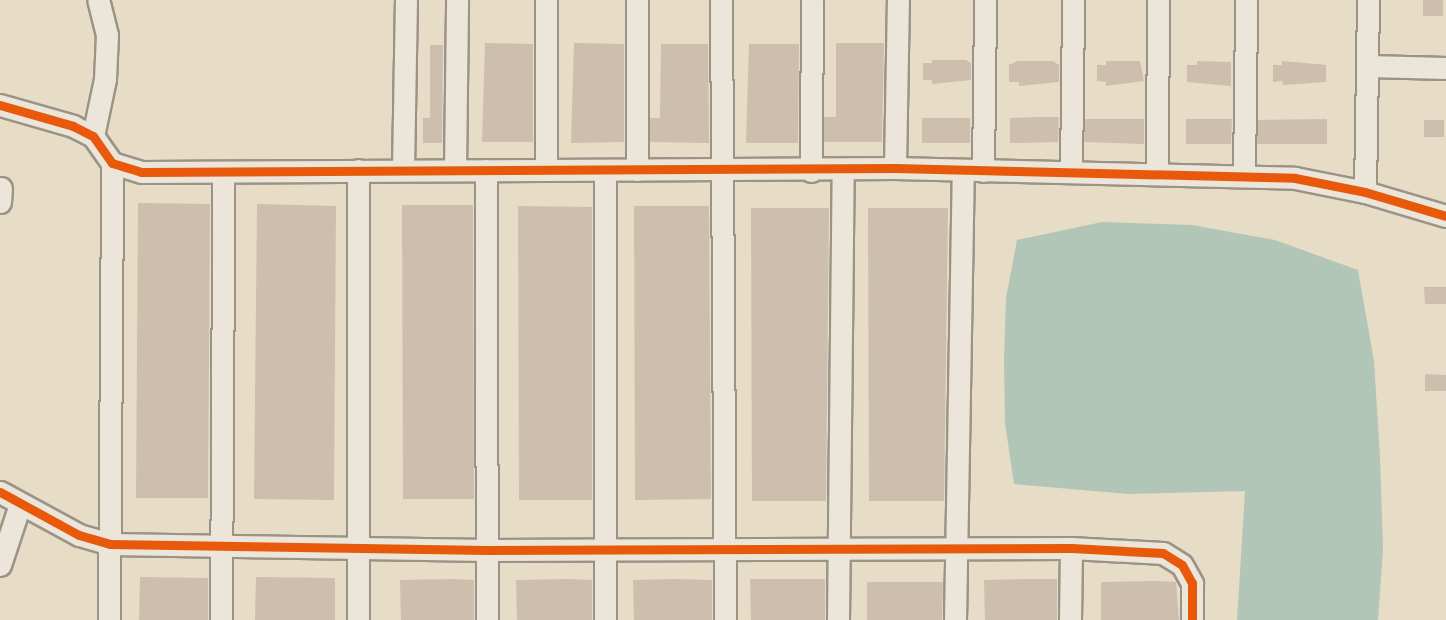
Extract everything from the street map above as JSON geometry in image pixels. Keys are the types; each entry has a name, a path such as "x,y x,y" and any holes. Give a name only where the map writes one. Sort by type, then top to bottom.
{"street":[{"path":"93,136 105,79 107,35 98,0"},
{"path":"403,170 405,0"},
{"path":"455,170 457,0"},
{"path":"545,170 546,0"},
{"path":"637,0 637,170"},
{"path":"721,0 725,620"},
{"path":"811,171 812,0"},
{"path":"895,168 898,0"},
{"path":"955,620 955,549 973,170 985,0"},
{"path":"1072,172 1073,0"},
{"path":"1157,174 1158,0"},
{"path":"1244,176 1246,0"},
{"path":"1366,192 1368,0"},
{"path":"1368,66 1446,68"},
{"path":"0,105 50,117 93,136 112,163 109,620"},
{"path":"112,163 141,172 811,171 895,168 1244,176 1295,178 1366,192 1441,212"},
{"path":"358,170 358,620"},
{"path":"486,170 486,620"},
{"path":"605,170 605,620"},
{"path":"838,620 843,170"},
{"path":"221,620 223,172"},
{"path":"0,202 1,188"},
{"path":"0,492 79,535 110,544 487,550 1071,548 1163,553 1182,565 1192,583 1192,620"},
{"path":"0,565 20,504"},
{"path":"1070,620 1071,548"}],"shaded area":[{"path":"1102,222 1192,225 1275,240 1358,270 1374,361 1380,457 1383,549 1378,620 1237,620 1245,491 1128,494 1014,484 1005,423 1004,359 1006,298 1017,240"}],"building":[{"path":"1423,0 1443,0 1443,16 1423,16"},
{"path":"485,43 533,44 533,142 482,142"},
{"path":"574,43 624,44 624,142 571,143"},
{"path":"836,43 884,43 882,142 824,142 824,117 836,117"},
{"path":"661,44 708,44 709,143 650,142 650,118 660,118"},
{"path":"749,44 799,44 798,143 746,143"},
{"path":"430,45 443,45 442,143 423,143 423,118 430,118"},
{"path":"932,60 966,60 971,63 971,80 932,84 932,80 923,80 923,63 932,63"},
{"path":"1018,61 1053,61 1059,65 1059,82 1019,86 1019,82 1009,82 1009,65"},
{"path":"1106,61 1140,61 1144,81 1106,86 1106,82 1097,81 1097,65 1106,65"},
{"path":"1197,61 1231,62 1231,86 1187,82 1187,65 1197,65"},
{"path":"1282,61 1326,65 1326,82 1283,85 1282,81 1273,82 1273,65 1282,65"},
{"path":"1059,117 1058,142 1010,143 1010,118"},
{"path":"922,118 970,118 970,143 922,143"},
{"path":"1085,119 1144,119 1144,144 1084,142"},
{"path":"1186,119 1232,119 1231,144 1186,144"},
{"path":"1327,119 1327,144 1257,144 1258,120"},
{"path":"1424,120 1444,120 1444,137 1424,137"},
{"path":"138,203 210,204 208,498 136,498"},
{"path":"257,204 336,206 334,500 254,499"},
{"path":"402,205 473,205 474,499 403,499"},
{"path":"518,206 592,207 592,500 519,500"},
{"path":"634,206 709,206 711,499 635,500"},
{"path":"751,208 829,208 826,501 752,501"},
{"path":"868,208 948,208 944,501 869,501"},
{"path":"1424,287 1446,287 1446,304 1425,304"},
{"path":"1425,374 1446,375 1446,391 1425,391"},
{"path":"140,577 208,578 208,620 139,620"},
{"path":"256,577 335,578 335,620 255,620"},
{"path":"750,579 825,579 825,620 751,620"},
{"path":"1057,579 1057,620 985,620 984,580"},
{"path":"400,580 474,580 474,620 401,620"},
{"path":"516,580 592,580 592,620 517,620"},
{"path":"633,580 712,580 712,620 634,620"},
{"path":"867,582 943,582 942,620 867,620"},
{"path":"1101,582 1176,582 1179,620 1101,620"}],"cycle path":[{"path":"0,105 73,126 93,136 112,163 141,172 895,168 1295,178 1365,192 1446,216"},
{"path":"0,492 79,535 110,544 487,550 1071,548 1163,553 1182,565 1192,583 1192,620"}]}
